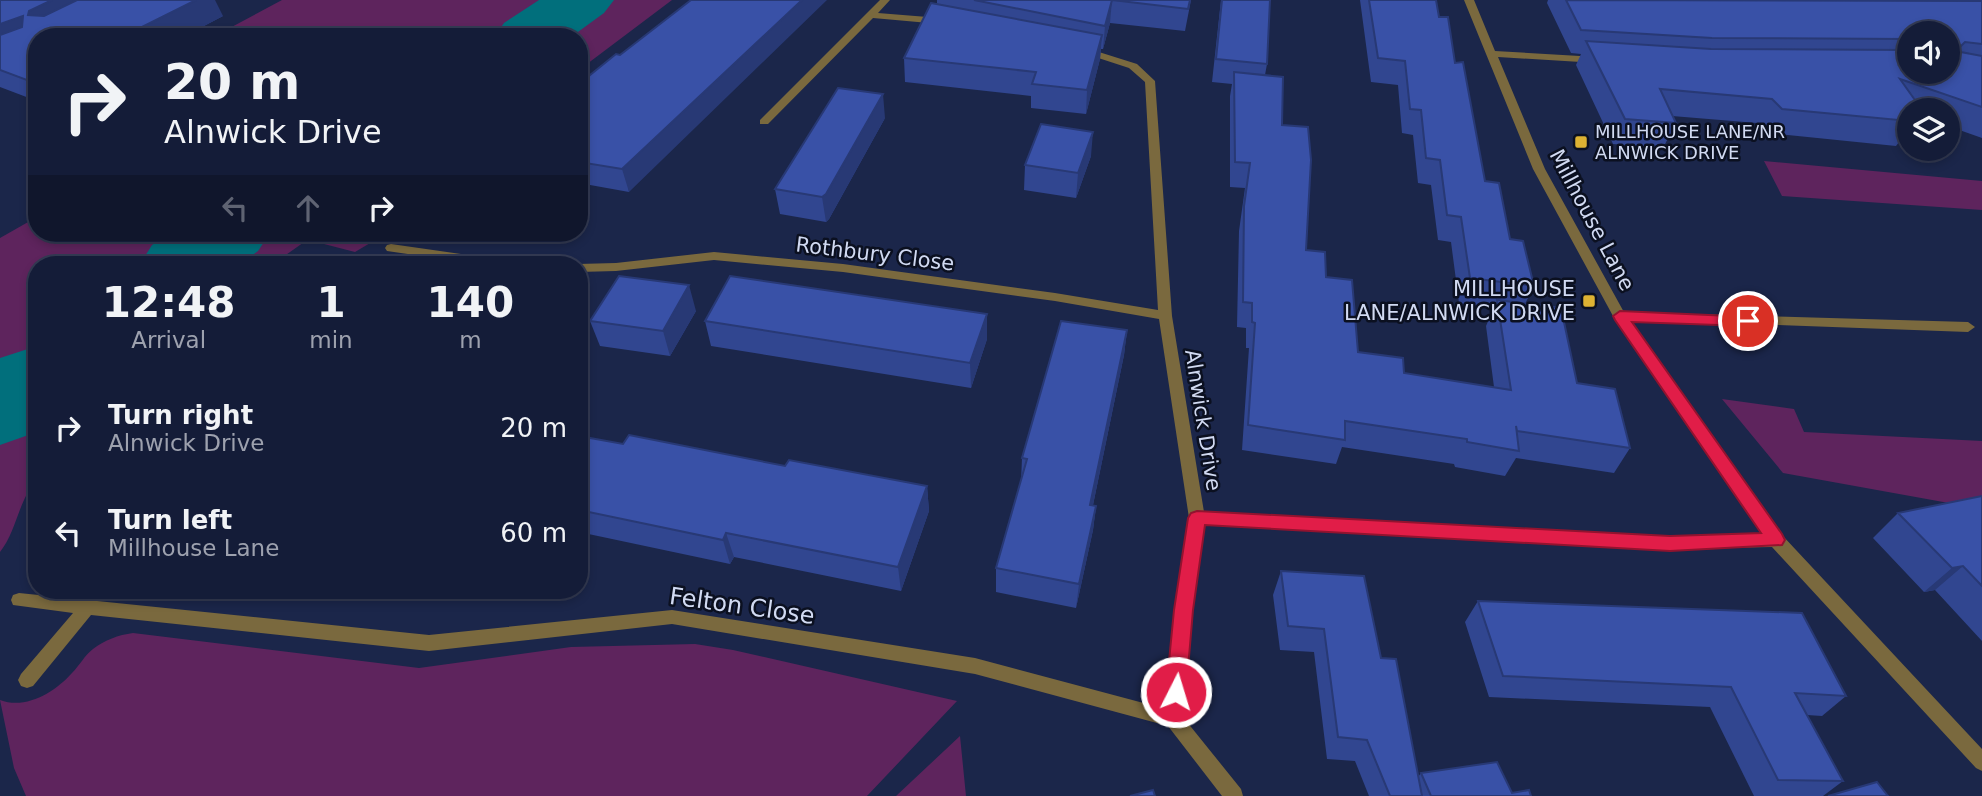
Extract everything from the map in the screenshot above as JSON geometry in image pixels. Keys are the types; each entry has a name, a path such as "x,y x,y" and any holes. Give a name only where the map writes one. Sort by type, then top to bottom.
{"street":[{"path":"764,122 886,0"},
{"name":"Millhouse Lane","path":"1469,0 1539,169 1620,316 1776,540 1982,762"},
{"path":"871,15 954,24"},
{"name":"Alnwick Drive","path":"1071,47 1107,55 1133,65 1150,81 1165,317 1197,518 1670,543 1776,540"},
{"path":"1492,54 1603,61"},
{"path":"391,248 447,256"},
{"name":"Rothbury Close","path":"588,268 714,256 856,270 1055,297 1165,317"},
{"path":"1620,316 1968,327"},
{"path":"1197,518 1183,610 1174,719 1234,796"},
{"name":"Felton Close","path":"19,600 429,643 672,617 975,666 1174,719"},
{"path":"27,680 87,608"}],"shaded area":[{"path":"282,0 672,0 588,63 588,28 230,28"},
{"path":"1764,161 1982,181 1982,210 1782,196"},
{"path":"28,222 28,242 304,242 284,256 28,256 28,493 0,552 0,238"},
{"path":"327,242 372,242 355,252 324,244"},
{"path":"1722,399 1794,409 1804,432 1982,441 1982,509 1783,473"},
{"path":"133,633 419,668 571,647 695,644 733,650 957,701 867,796 26,796 14,768 0,700 20,703 49,693 98,646 112,638"},
{"path":"960,736 966,796 896,796"}],"building":[{"path":"0,0 52,0 29,11 28,15 44,16 77,0 196,0 140,28 28,28 28,80 0,70 0,35 22,27 23,16 0,24"},
{"path":"691,0 802,0 622,169 588,163 588,77 616,54 620,55"},
{"path":"974,0 1112,0 1105,26"},
{"path":"1112,0 1190,0 1188,9"},
{"path":"1222,0 1270,0 1267,64 1216,59"},
{"path":"1369,0 1436,0 1439,17 1448,17 1455,63 1463,62 1485,181 1499,183 1510,239 1523,241 1534,286 1470,278 1461,217 1447,215 1440,160 1426,158 1421,110 1410,109 1405,61 1378,58"},
{"path":"1566,0 1982,1 1982,44 1965,42 1960,47 1960,21 1897,21 1897,39 1712,38 1581,30"},
{"path":"931,3 1102,35 1087,90 1032,84 1036,72 904,58"},
{"path":"1586,41 1711,49 1897,50 1897,84 1904,84 1913,98 1897,98 1897,120 1782,109 1772,99 1660,89 1676,123 1625,119"},
{"path":"1960,50 1982,56 1982,107 1915,84 1960,84"},
{"path":"1234,72 1283,77 1282,125 1308,127 1311,160 1306,250 1325,252 1326,277 1352,280 1358,352 1403,358 1404,373 1511,390 1497,300 1561,308 1577,383 1615,389 1630,448 1517,431 1516,426 1519,451 1467,442 1467,439 1345,421 1345,440 1248,425 1255,323 1252,322 1252,303 1243,302 1244,206 1250,163 1235,162"},
{"path":"838,88 883,94 826,194 822,197 775,189"},
{"path":"1041,124 1093,132 1078,173 1025,165"},
{"path":"619,276 689,285 663,331 590,321"},
{"path":"730,276 987,314 970,363 705,321"},
{"path":"1061,321 1127,330 1090,505 1096,506 1079,584 996,568 1027,459 1022,458"},
{"path":"629,435 785,466 789,460 927,486 898,567 726,533 723,540 588,512 588,438 623,444"},
{"path":"1982,496 1982,586 1963,566 1952,568 1898,513"},
{"path":"1281,571 1364,576 1381,658 1396,659 1422,796 1390,796 1367,740 1338,737 1324,629 1288,626"},
{"path":"1478,601 1802,613 1846,696 1795,693 1843,781 1778,780 1731,687 1503,676"},
{"path":"1497,762 1512,793 1529,790 1531,796 1431,796 1421,773"},
{"path":"1877,782 1888,796 1828,796"},
{"path":"1153,790 1155,796 1130,796"}],"waterway":[{"path":"540,28 582,0"},
{"path":"194,256 215,242"},
{"path":"0,409 28,387"}],"place":[{"name":"MILLHOUSE LANE/NR ALNWICK DRIVE","path":"1581,142"},
{"name":"MILLHOUSE LANE/ALNWICK DRIVE","path":"1589,301"}],"route":[{"path":"1176,692 1183,610 1197,518 1670,543 1776,540 1620,316 1748,321"}]}
